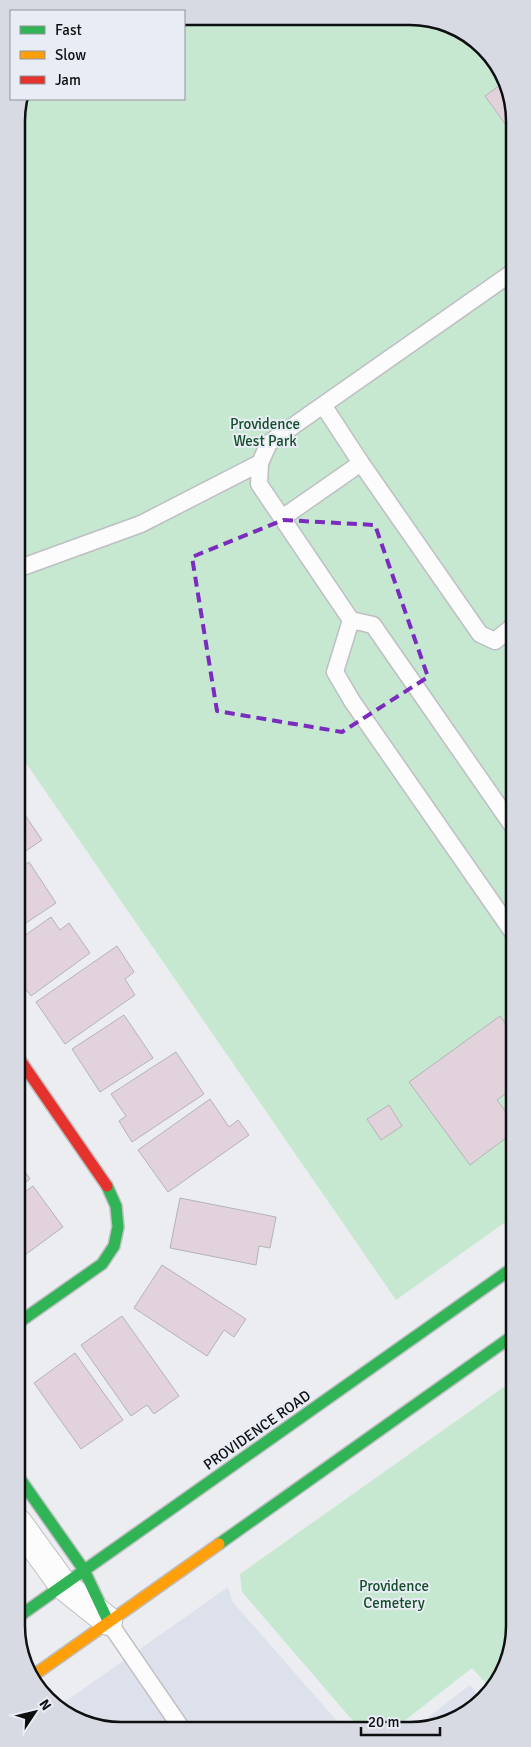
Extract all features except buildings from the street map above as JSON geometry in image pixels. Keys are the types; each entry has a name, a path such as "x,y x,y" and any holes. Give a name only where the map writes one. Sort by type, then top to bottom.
{"main road":[{"path":"25,1067 106,1185 116,1206 118,1227 114,1246 102,1264 25,1318"},
{"name":"PROVIDENCE ROAD","path":"25,1612 506,1273"},
{"path":"37,1673 506,1341"},
{"path":"25,1489 74,1577"}],"street":[{"path":"25,1530 74,1577 108,1621"}],"lane":[{"path":"506,277 269,443 260,463 259,484 352,620 373,625 506,816"},
{"path":"323,405 480,634 495,641 506,632"},
{"path":"25,566 141,524 260,463"},
{"path":"282,518 361,463"},
{"path":"352,620 335,672 352,701 506,922"},
{"path":"108,1621 177,1722"}],"highlighted area":[{"path":"283,520 375,525 428,677 342,732 217,711 192,557"}],"shaded area":[{"path":"228,1587 232,1601 338,1722 121,1722 90,1717 64,1703"},
{"path":"470,1685 477,1694 458,1709 441,1717 424,1721"}],"green space":[{"name":"Providence West Park","path":"185,25 416,25 429,27 452,35 478,53 496,79 504,102 506,121 506,1222 396,1300 25,762 25,115 27,100 185,100"},
{"name":"Providence Cemetery","path":"506,1386 506,1632 499,1663 486,1684 472,1668 403,1722 354,1722 242,1592 240,1574"}],"traffic: fast":[{"path":"25,1318 102,1264 114,1246 118,1227 116,1206 107,1186"},
{"path":"25,1612 506,1273"},
{"path":"219,1544 506,1341"},
{"path":"25,1486 84,1570 108,1621"}],"traffic: slow":[{"path":"37,1673 219,1544"}],"traffic: jam":[{"path":"25,1067 107,1186"}]}
